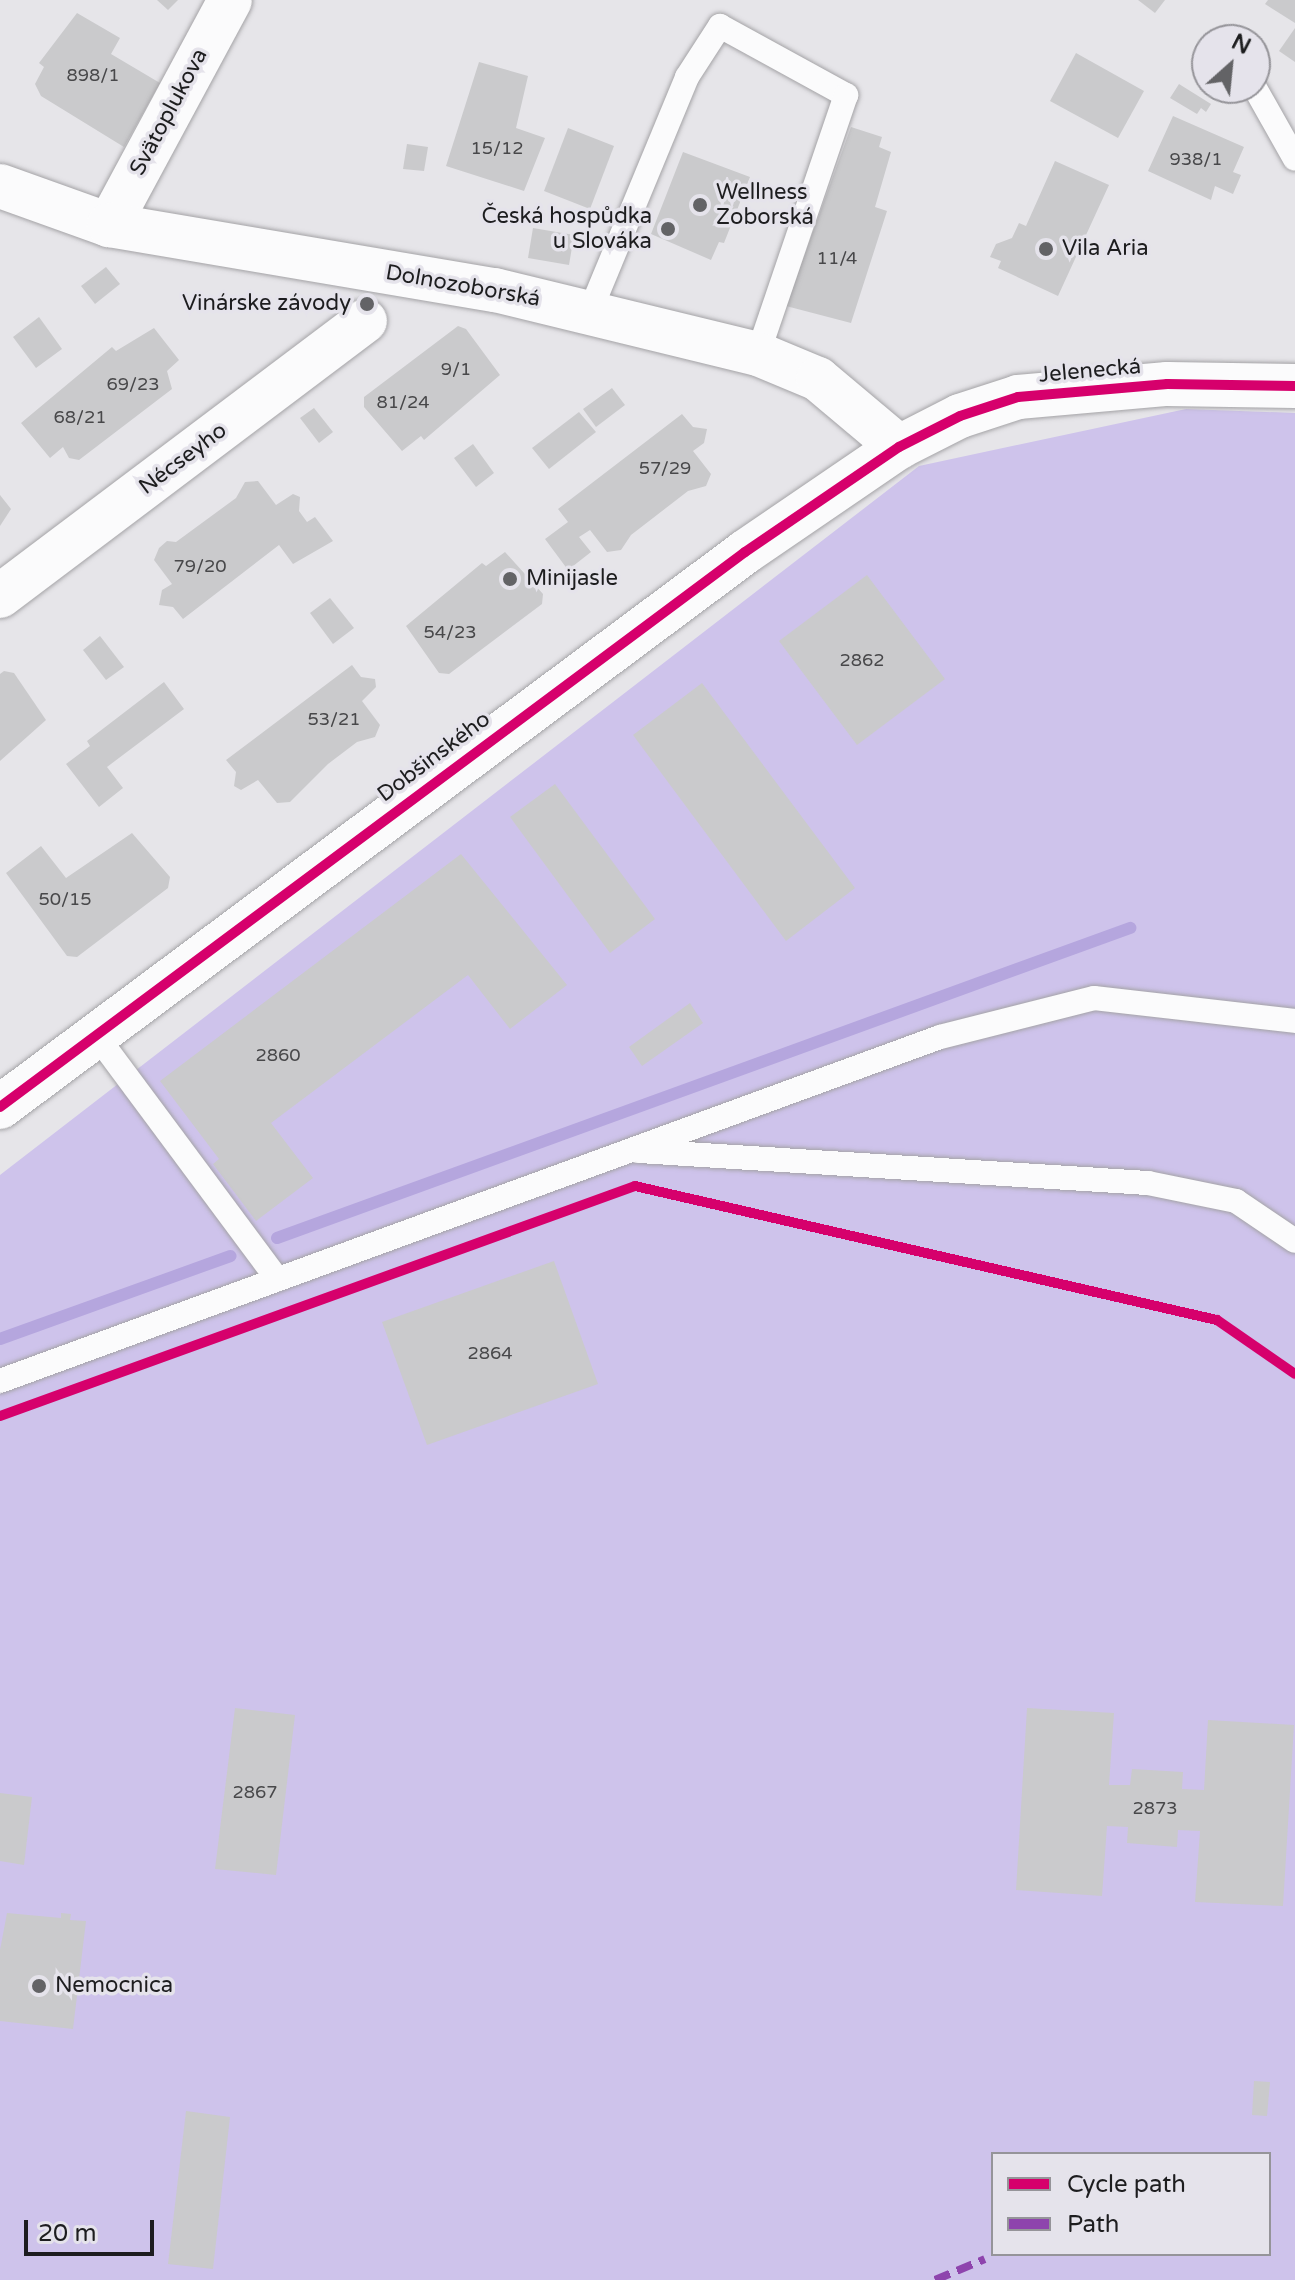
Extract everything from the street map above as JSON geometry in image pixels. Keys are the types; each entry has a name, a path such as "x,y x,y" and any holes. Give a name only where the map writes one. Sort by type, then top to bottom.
{"street":[{"name":"Svätoplukova","path":"109,225 230,0"},
{"name":"Dolnozoborská","path":"0,186 109,225 591,309 758,354 818,379 899,447"},
{"name":"Nécseyho","path":"0,596 365,321"},
{"name":"Jelenecká","path":"899,447 960,416 1018,397 1167,384 1295,386"},
{"name":"Dobšinského","path":"0,1107 745,552 899,447"}],"lane":[{"path":"591,309 687,77 720,26 846,95 758,354"},
{"path":"1264,104 1295,159"},
{"path":"0,1381 940,1037 1094,998 1295,1021"},
{"path":"96,1035 277,1279"},
{"path":"629,1151 1148,1183 1236,1201 1295,1241"}],"shaded area":[{"path":"1186,409 1295,413 1295,2280 0,2280 0,1175 919,466"}],"building":[{"path":"157,0 178,0 168,10"},
{"path":"1138,0 1165,0 1155,13"},
{"path":"1268,0 1295,0 1295,23 1265,4"},
{"path":"77,13 120,38 111,54 160,83 124,147 41,96 35,84 44,67 39,63"},
{"path":"1295,28 1295,62 1279,51"},
{"path":"1076,53 1144,91 1118,138 1050,101"},
{"path":"479,62 528,76 516,128 545,138 524,191 446,166"},
{"path":"1179,84 1191,92 1191,104 1211,104 1206,112 1201,108 1197,114 1170,98"},
{"path":"1173,116 1244,147 1233,172 1241,175 1233,194 1215,186 1211,200 1148,171"},
{"path":"851,127 882,137 879,147 891,152 875,207 887,211 851,323 786,306"},
{"path":"568,128 614,146 590,209 544,191"},
{"path":"407,144 428,147 424,171 403,169"},
{"name":"Wellness Zoborská","path":"683,152 750,177 724,243 719,242 711,260 651,234"},
{"path":"1055,161 1109,185 1058,296 998,268 1001,261 990,257 996,244 1012,238 1019,223 1026,226"},
{"path":"533,228 574,235 569,265 528,258"},
{"path":"106,267 120,284 95,304 81,286"},
{"path":"39,317 62,349 36,368 13,337"},
{"path":"458,326 466,329 500,375 424,440 421,436 402,451 364,407 364,397"},
{"path":"154,328 179,360 167,371 172,389 79,460 69,458 63,447 50,458 21,423 112,347 116,351"},
{"path":"612,388 625,405 596,427 583,409"},
{"path":"314,408 333,432 319,443 300,418"},
{"path":"579,412 596,432 549,469 532,448"},
{"path":"682,414 693,427 707,429 704,443 693,451 711,474 706,486 688,491 631,535 621,550 607,552 590,530 579,537 591,552 568,570 545,539 568,522 558,509"},
{"path":"473,444 494,473 476,487 454,458"},
{"path":"258,481 276,505 293,494 300,497 299,511 307,522 315,517 333,541 293,564 279,545 183,619 173,607 159,605 162,590 172,584 154,560 159,548 167,541 176,542 236,498 245,482"},
{"path":"0,495 11,509 0,526"},
{"path":"505,552 543,594 542,604 449,674 439,673 406,626 482,563 486,566"},
{"path":"867,575 945,679 857,745 779,641"},
{"path":"330,598 354,628 333,644 310,613"},
{"path":"100,636 124,667 106,680 83,650"},
{"path":"352,665 361,677 375,679 376,687 362,701 380,725 375,737 357,742 328,764 290,802 277,803 258,780 241,790 234,786 236,772 226,760"},
{"path":"4,671 14,673 46,720 0,761 0,674"},
{"path":"164,682 184,709 107,767 123,788 99,807 66,764 90,746 87,741"},
{"path":"702,683 855,888 786,941 633,735"},
{"path":"555,784 655,919 610,953 510,817"},
{"path":"132,833 170,877 168,888 77,957 67,956 6,873 41,846 66,878"},
{"path":"461,854 567,985 510,1029 468,975 271,1123 313,1178 256,1221 213,1164 219,1159 160,1081"},
{"path":"690,1003 703,1023 642,1066 629,1047"},
{"path":"554,1261 598,1384 427,1445 382,1322"},
{"path":"235,1708 295,1715 276,1875 215,1869"},
{"path":"1027,1708 1114,1713 1109,1785 1130,1785 1132,1769 1183,1772 1182,1789 1204,1790 1208,1720 1294,1725 1283,1906 1195,1902 1200,1831 1178,1830 1177,1847 1127,1843 1128,1827 1107,1826 1102,1896 1016,1890"},
{"path":"0,1793 32,1797 24,1865 0,1861"},
{"name":"Nemocnica","path":"7,1913 61,1918 61,1913 71,1914 70,1920 86,1921 73,2029 0,2021 0,1950"},
{"path":"1254,2081 1270,2082 1267,2116 1252,2115"},
{"path":"186,2111 230,2117 213,2269 168,2264"}],"waterway":[{"path":"277,1238 1130,928"},
{"path":"0,1339 230,1256"}],"marked path":[{"path":"935,2280 985,2259"}],"cycle path":[{"path":"0,1107 745,552 899,447 960,416 1018,397 1167,384 1295,386"},
{"path":"0,1416 635,1186 1217,1320 1295,1374"}],"place":[{"name":"Wellness Zoborská","path":"700,205"},
{"name":"Česká hospůdka u Slováka","path":"668,229"},
{"name":"Vila Aria","path":"1046,249"},
{"name":"Vinárske závody","path":"367,304"},
{"name":"Minijasle","path":"510,579"},
{"name":"Nemocnica","path":"39,1986"}]}
